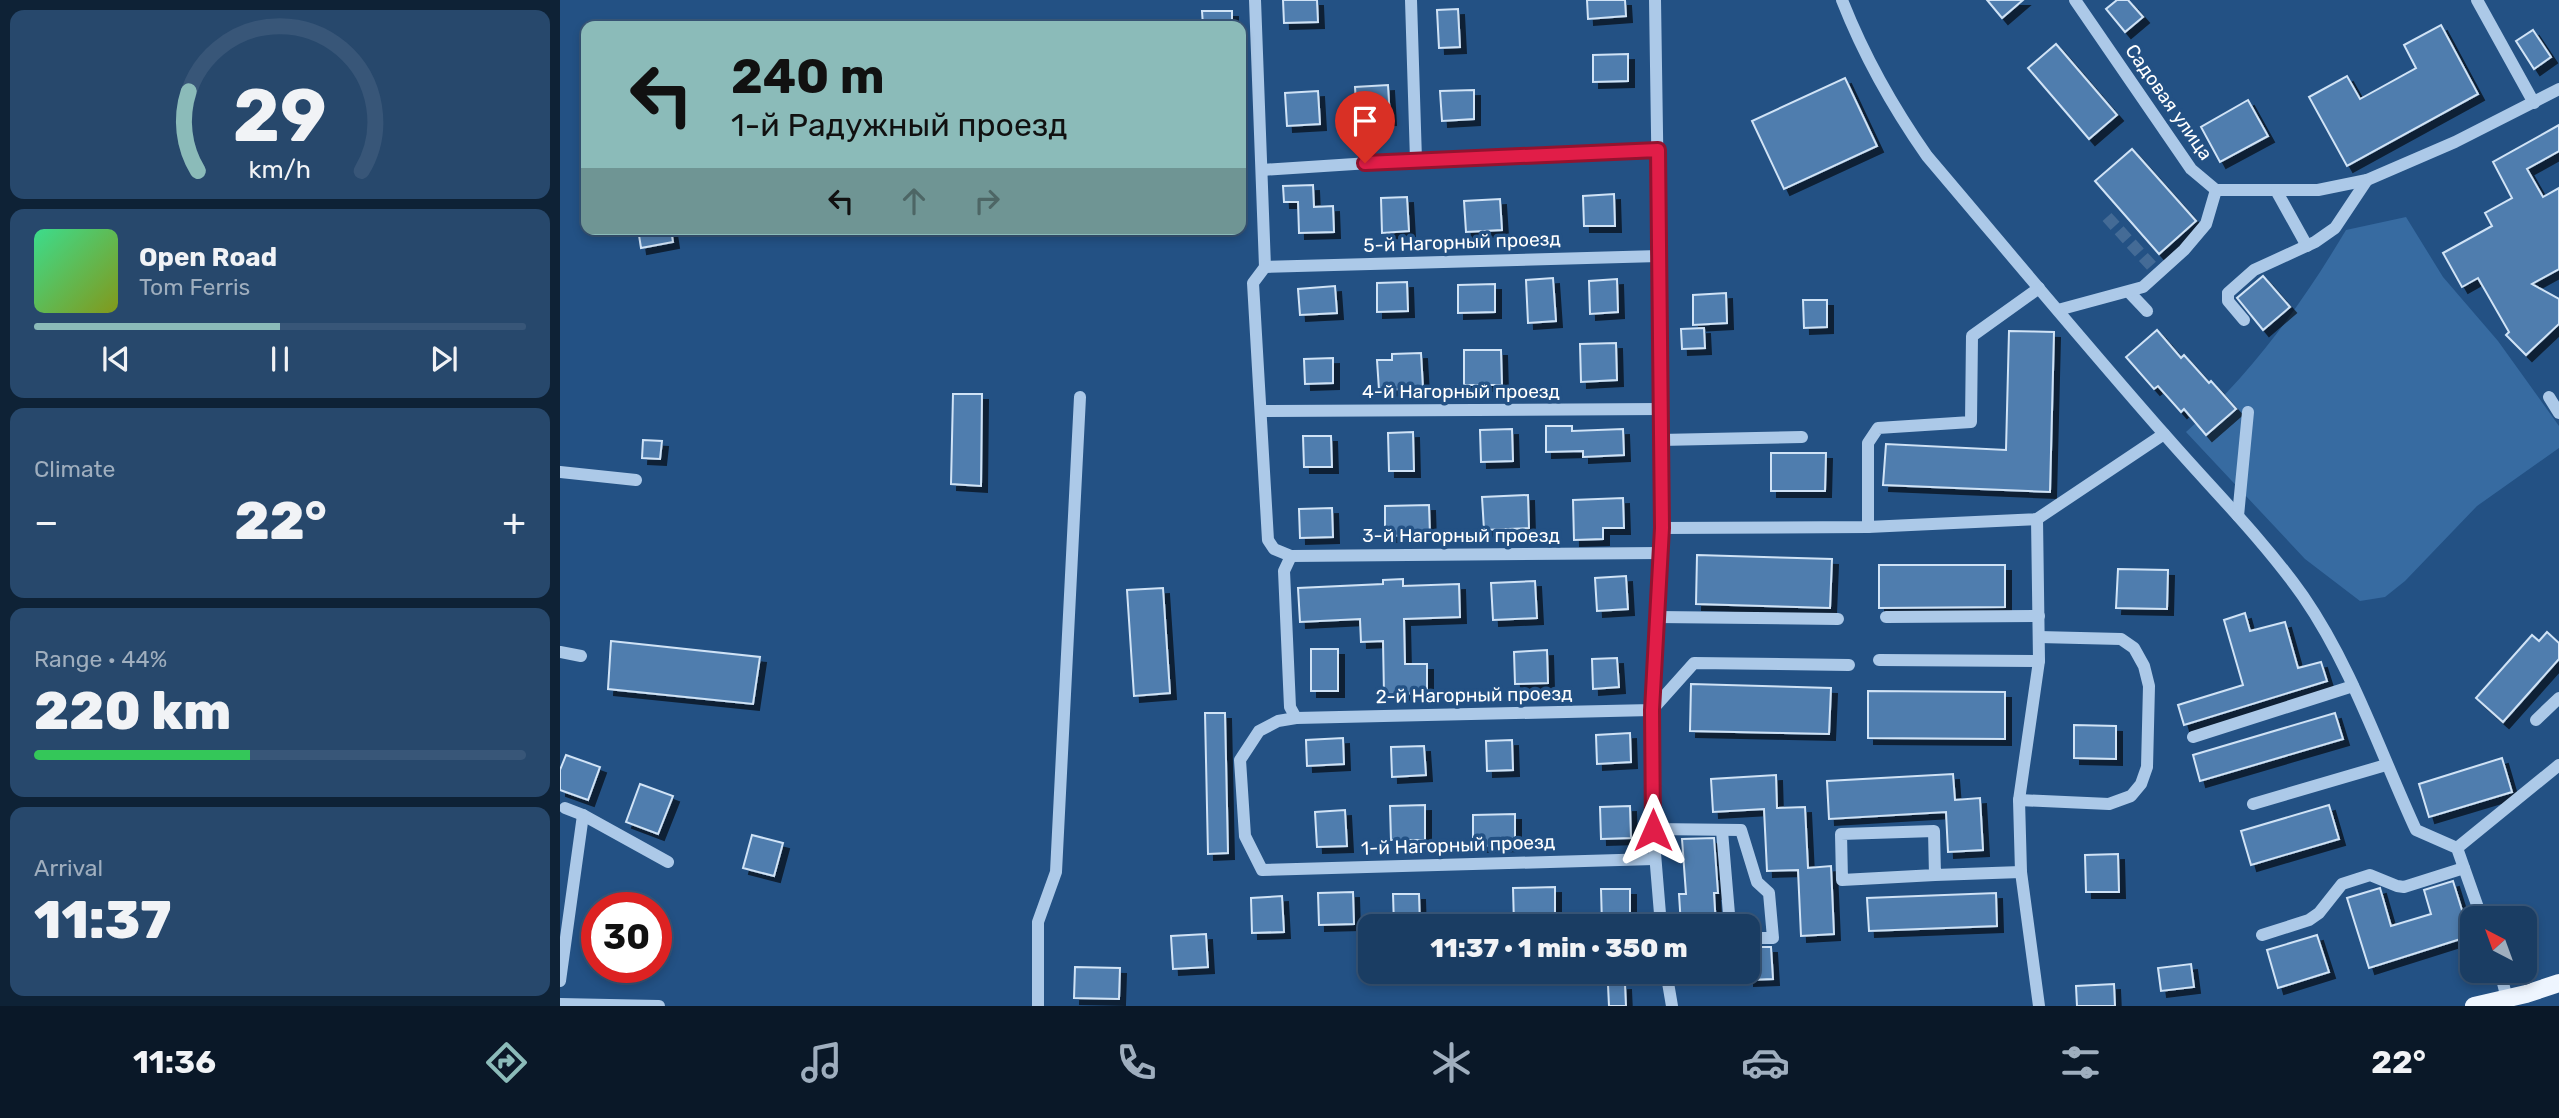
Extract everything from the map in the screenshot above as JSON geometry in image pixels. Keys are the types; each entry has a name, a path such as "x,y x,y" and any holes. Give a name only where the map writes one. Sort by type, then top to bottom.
{"main road":[{"path":"2474,1006 2559,983"}],"street":[{"path":"1255,0 1265,267 1253,284 1268,540 1274,549 1291,556 1284,570 1290,707 1296,718"},
{"path":"1411,0 1416,160"},
{"path":"1655,0 1662,528 1652,710 1654,859 1660,914"},
{"path":"1842,0 1856,37 1900,118 1927,156 2164,434 2238,516 2302,595 2353,686 2416,830 2456,848 2477,906"},
{"name":"Садовая улица","path":"2075,0 2191,169 2216,190"},
{"path":"2477,0 2533,103"},
{"path":"2058,310 2143,286 2184,250 2206,224 2216,190 2318,190 2368,180 2455,142 2559,89"},
{"path":"1262,170 1416,160 1658,150"},
{"path":"2244,320 2228,301 2228,293 2254,270 2307,246 2335,228 2368,180"},
{"path":"2277,192 2307,246"},
{"name":"5-й Нагорный проезд","path":"1265,267 1659,256"},
{"path":"1868,527 1868,443 1878,428 1971,422 1972,336 2039,288"},
{"path":"2129,292 2147,311"},
{"path":"1038,1006 1038,922 1056,872 1080,397"},
{"path":"2549,397 2559,413"},
{"name":"4-й Нагорный проезд","path":"1261,411 1661,409"},
{"path":"2238,516 2248,412"},
{"path":"1662,528 1868,527 2037,519 2164,434"},
{"path":"1661,440 1802,437"},
{"path":"560,472 636,480"},
{"path":"2037,519 2039,661 2019,800 2021,872 2039,1006"},
{"name":"3-й Нагорный проезд","path":"1291,556 1661,553"},
{"path":"1886,617 2039,615"},
{"path":"1657,617 1838,619"},
{"path":"2019,800 2109,804 2131,796 2141,784 2147,767 2148,686 2144,666 2134,648 2121,639 2039,637"},
{"path":"560,652 581,656"},
{"path":"1879,660 2039,661"},
{"path":"1652,710 1694,663 1849,665"},
{"path":"2193,737 2353,686"},
{"path":"2536,720 2559,698"},
{"name":"2-й Нагорный проезд","path":"1262,870 1245,836 1240,760 1259,731 1278,721 1296,718 1652,710"},
{"path":"2253,804 2386,765"},
{"path":"2456,848 2559,765"},
{"path":"565,808 583,815 668,862"},
{"path":"560,981 583,815"},
{"path":"1653,830 1741,830 1758,882 1769,893 1773,938 1760,938"},
{"path":"1722,831 1729,914"},
{"path":"1935,876 1934,831 1841,834 1842,880 1935,876 2021,872"},
{"name":"1-й Нагорный проезд","path":"1262,870 1654,859"},
{"path":"2262,935 2309,920 2319,913 2342,884 2370,875 2404,887 2464,868"},
{"path":"1668,984 1672,1006"},
{"path":"2503,984 2507,999"},
{"path":"560,1004 659,1006"}],"shaded area":[{"path":"2406,217 2443,277 2498,341 2559,426 2559,448 2477,506 2405,581 2385,597 2360,601 2305,559 2186,432 2254,363 2312,285 2346,230"}],"building":[{"path":"1283,0 1317,0 1318,22 1284,23"},
{"path":"1587,0 1625,0 1626,16 1588,19"},
{"path":"1987,0 2023,0 2002,18"},
{"path":"2117,0 2128,0 2143,17 2125,32 2106,9"},
{"path":"1458,9 1460,47 1439,48 1437,10"},
{"path":"1202,11 1232,11 1232,21 1203,21"},
{"path":"2441,25 2478,94 2347,166 2309,97 2347,76 2360,99 2416,68 2404,45"},
{"path":"2533,30 2551,57 2534,69 2516,41"},
{"path":"2056,44 2117,115 2089,139 2028,68"},
{"path":"1628,54 1628,81 1593,82 1593,55"},
{"path":"1845,78 1877,146 1784,189 1752,121"},
{"path":"1388,85 1390,119 1357,121 1355,87"},
{"path":"1474,90 1474,119 1442,121 1440,91"},
{"path":"1318,91 1320,124 1287,126 1285,93"},
{"path":"2248,100 2268,136 2220,162 2201,127"},
{"path":"2559,125 2559,151 2527,169 2543,197 2559,188 2559,269 2532,284 2559,299 2559,324 2526,355 2506,335 2509,332 2478,278 2462,287 2443,253 2492,226 2485,213 2512,198 2493,162"},
{"path":"2132,149 2196,221 2159,254 2095,181"},
{"path":"1313,185 1314,207 1333,206 1334,232 1299,233 1298,202 1284,202 1283,186"},
{"path":"1614,194 1615,226 1584,226 1583,196"},
{"path":"1407,197 1409,231 1382,233 1381,198"},
{"path":"1500,199 1502,230 1466,232 1464,201"},
{"path":"639,235 672,235 673,242 641,248"},
{"path":"2263,276 2290,307 2263,330 2237,298"},
{"path":"1553,278 1556,321 1528,323 1526,280"},
{"path":"1617,279 1618,312 1590,314 1589,281"},
{"path":"1407,282 1408,311 1377,312 1377,283"},
{"path":"1495,284 1495,312 1458,313 1458,285"},
{"path":"1335,286 1337,313 1300,315 1298,289"},
{"path":"1726,293 1727,323 1693,325 1693,295"},
{"path":"1803,300 1827,300 1827,327 1804,328"},
{"path":"1704,328 1705,348 1682,349 1681,329"},
{"path":"2157,330 2181,358 2184,355 2236,409 2206,435 2184,409 2181,412 2158,386 2154,389 2126,357"},
{"path":"2009,331 2054,332 2050,492 1883,485 1886,444 2006,450"},
{"path":"1616,343 1617,380 1581,382 1580,344"},
{"path":"1464,350 1501,350 1502,385 1464,385"},
{"path":"1421,353 1423,388 1379,390 1377,360 1392,360 1392,354"},
{"path":"1333,358 1333,383 1305,384 1304,359"},
{"path":"953,394 982,394 981,486 951,484"},
{"path":"1546,426 1572,426 1572,431 1623,429 1624,455 1583,457 1583,451 1546,452"},
{"path":"1512,429 1513,461 1481,462 1480,430"},
{"path":"1413,432 1414,471 1389,471 1388,433"},
{"path":"1303,436 1331,436 1332,467 1304,467"},
{"path":"643,440 662,441 660,459 642,458"},
{"path":"1771,453 1826,453 1825,491 1771,491"},
{"path":"1528,495 1529,528 1484,530 1482,497"},
{"path":"1623,498 1624,528 1603,528 1603,539 1574,540 1573,500"},
{"path":"1429,505 1430,535 1385,536 1385,506"},
{"path":"1332,508 1333,537 1300,538 1299,509"},
{"path":"1697,555 1832,559 1830,608 1696,604"},
{"path":"1879,565 2005,565 2005,607 1879,608"},
{"path":"2118,569 2168,570 2167,609 2116,608"},
{"path":"1626,576 1628,609 1597,611 1595,578"},
{"path":"1403,579 1403,586 1459,584 1460,617 1404,619 1405,664 1427,664 1427,693 1384,694 1383,641 1361,642 1360,619 1300,622 1298,588 1383,584 1383,580"},
{"path":"1535,581 1537,618 1493,620 1491,583"},
{"path":"1163,588 1170,693 1134,696 1127,590"},
{"path":"2245,613 2250,631 2285,622 2298,668 2321,662 2327,681 2184,725 2178,705 2243,685 2224,620"},
{"path":"2547,632 2559,643 2559,659 2503,722 2476,698 2532,635 2539,641"},
{"path":"611,641 760,657 753,704 608,689"},
{"path":"1311,649 1338,649 1338,691 1311,691"},
{"path":"1547,650 1548,683 1515,684 1514,652"},
{"path":"1617,658 1619,687 1593,689 1592,659"},
{"path":"1691,684 1831,688 1829,734 1690,731"},
{"path":"1868,691 2005,692 2005,739 1868,738"},
{"path":"1205,713 1225,713 1228,853 1208,854"},
{"path":"2335,713 2343,739 2200,781 2193,755"},
{"path":"2074,725 2116,726 2116,759 2074,758"},
{"path":"1630,733 1631,762 1597,764 1596,735"},
{"path":"1343,738 1344,764 1307,766 1306,740"},
{"path":"1512,740 1513,770 1487,771 1486,741"},
{"path":"1424,746 1426,775 1392,777 1391,747"},
{"path":"566,755 600,767 588,800 560,790 560,770"},
{"path":"2502,758 2512,792 2429,817 2419,784"},
{"path":"1953,774 1955,800 1980,798 1983,850 1948,852 1946,812 1829,819 1827,781"},
{"path":"1776,775 1777,808 1805,807 1808,868 1831,866 1834,934 1801,936 1798,870 1767,871 1764,809 1713,812 1711,779"},
{"path":"640,784 673,796 658,834 626,822"},
{"path":"1425,805 1425,840 1391,840 1390,806"},
{"path":"2329,805 2339,839 2251,865 2241,831"},
{"path":"1630,806 1631,838 1601,839 1600,807"},
{"path":"1345,810 1347,846 1317,847 1315,812"},
{"path":"1515,814 1515,845 1473,846 1473,815"},
{"path":"752,835 783,843 774,876 743,868"},
{"path":"1714,838 1718,893 1714,893 1715,914 1680,914 1679,894 1686,894 1682,839"},
{"path":"2118,854 2119,892 2086,892 2085,855"},
{"path":"2453,881 2461,906 2460,939 2369,968 2347,898 2380,888 2391,926 2431,914 2424,890"},
{"path":"1555,887 1555,914 1514,914 1513,888"},
{"path":"1601,889 1630,889 1630,914 1602,914"},
{"path":"1353,892 1354,924 1319,925 1318,893"},
{"path":"1996,893 1997,926 1869,931 1867,898"},
{"path":"1393,894 1419,894 1420,914 1394,914"},
{"path":"1282,896 1284,932 1252,933 1251,898"},
{"path":"1206,934 1208,967 1173,969 1171,936"},
{"path":"2317,935 2329,972 2278,988 2267,950"},
{"path":"1760,947 1771,947 1773,979 1760,980"},
{"path":"2191,964 2194,987 2161,991 2158,968"},
{"path":"1075,967 1120,968 1119,999 1074,998"},
{"path":"1625,984 1626,1006 1609,1006 1608,985"},
{"path":"2114,984 2115,1006 2077,1006 2076,986"}],"tunnel":[{"path":"2107,217 2158,273"}],"route":[{"path":"1365,163 1658,150 1662,528 1652,710 1653,830"}]}
